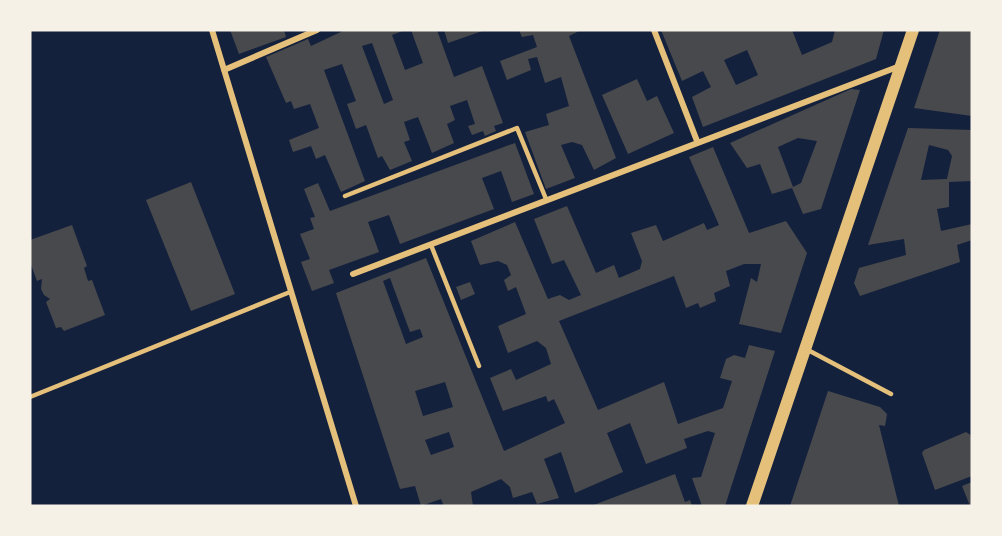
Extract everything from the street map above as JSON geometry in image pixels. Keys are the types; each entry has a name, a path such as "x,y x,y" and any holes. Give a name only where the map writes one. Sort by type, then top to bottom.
{"main road":[{"path":"752,506 803,348 913,30"}],"street":[{"path":"212,30 356,506"},
{"path":"224,70 317,30"},
{"path":"654,30 697,141"},
{"path":"353,274 901,65"}],"lane":[{"path":"345,196 517,128 546,199"},
{"path":"431,245 479,366"},
{"path":"30,397 290,292"},
{"path":"803,348 891,394"}],"building":[{"path":"230,30 284,30 286,37 239,54"},
{"path":"345,30 405,30 392,35 405,70 423,63 411,30 437,30 454,77 482,66 503,123 494,126 496,131 485,136 483,131 472,135 468,126 475,124 467,100 450,106 455,120 447,124 454,143 432,153 418,117 404,122 410,140 404,142 412,161 390,170 382,156 378,158 366,125 356,129 347,104 356,101 342,64 324,70 365,181 341,192 325,155 316,159 311,146 293,152 289,140 319,128 310,104 294,109 291,101 286,103 266,57 308,39 311,46","holes":["372,43 393,100 384,104 362,46"]},
{"path":"444,30 485,30 448,43"},
{"path":"519,30 581,30 569,36 616,158 594,170 582,145 572,142 561,145 575,178 546,189 525,132 549,125 546,114 569,106 561,77 545,83 537,57 528,59 531,70 507,80 500,61 537,47 533,35 522,37"},
{"path":"661,30 792,30 802,55 832,42 835,30 884,30 876,59 703,127 692,97 711,87 703,71 682,81","holes":["747,50 758,75 736,85 724,60"]},
{"path":"940,30 972,30 972,116 914,108"},
{"path":"637,79 647,101 657,96 674,133 628,154 602,95"},
{"path":"851,89 860,90 821,209 803,214 792,188 772,194 760,164 747,168 730,143","holes":["798,138 817,141 801,183 793,187 778,147"]},
{"path":"908,128 972,130 972,181 949,182 949,207 937,209 941,231 972,224 972,240 957,245 960,262 860,296 854,283 859,268 906,255 904,239 868,245","holes":["929,145 948,150 952,156 947,179 921,180"]},
{"path":"515,143 534,194 512,202 501,171 482,178 494,209 400,244 389,215 368,222 379,252 329,270 334,283 312,291 301,262 310,259 300,234 314,229 310,218 315,217 304,189 318,183 330,211"},
{"path":"713,147 749,233 786,221 807,253 781,333 739,324 751,278 757,282 761,264 744,264 726,271 730,286 714,293 716,301 700,308 698,303 686,308 674,276 559,321 598,410 664,382 678,424 723,408 732,381 720,378 726,359 734,355 745,358 749,345 775,351 725,506 702,506 692,478 701,477 715,433 708,431 684,439 687,448 646,464 630,423 607,433 623,472 575,493 561,452 544,459 559,498 537,504 532,492 513,498 510,487 501,479 471,492 473,506 444,506 441,499 421,506 415,486 400,489 336,293 426,258 504,451 565,423 554,399 548,402 546,396 503,411 490,378 511,369 516,380 551,364 546,348 537,341 508,353 498,326 526,314 516,287 508,291 504,280 511,275 507,265 498,261 480,265 471,241 515,222 548,299 560,295 569,300 581,295 564,260 552,264 534,219 567,206 596,273 614,265 619,278 640,269 642,261 631,233 656,225 663,241 704,223 707,230 719,225 689,157","holes":["390,278 410,332 420,329 423,337 406,344 383,281","445,382 453,407 423,416 415,391","449,432 454,447 431,455 425,440"]},
{"path":"191,182 235,294 191,311 146,200"},
{"path":"72,225 87,266 84,268 88,281 92,280 105,315 64,331 61,327 56,328 46,302 50,299 41,289 42,279 37,281 30,262 30,240"},
{"path":"470,282 475,294 461,300 456,287"},
{"path":"828,391 880,407 887,414 885,426 879,425 899,506 790,506"},
{"path":"966,432 972,436 972,476 935,490 922,453 924,450"},
{"path":"675,474 685,502 690,500 692,506 591,506"},
{"path":"972,482 972,506 970,506 962,486"}]}
